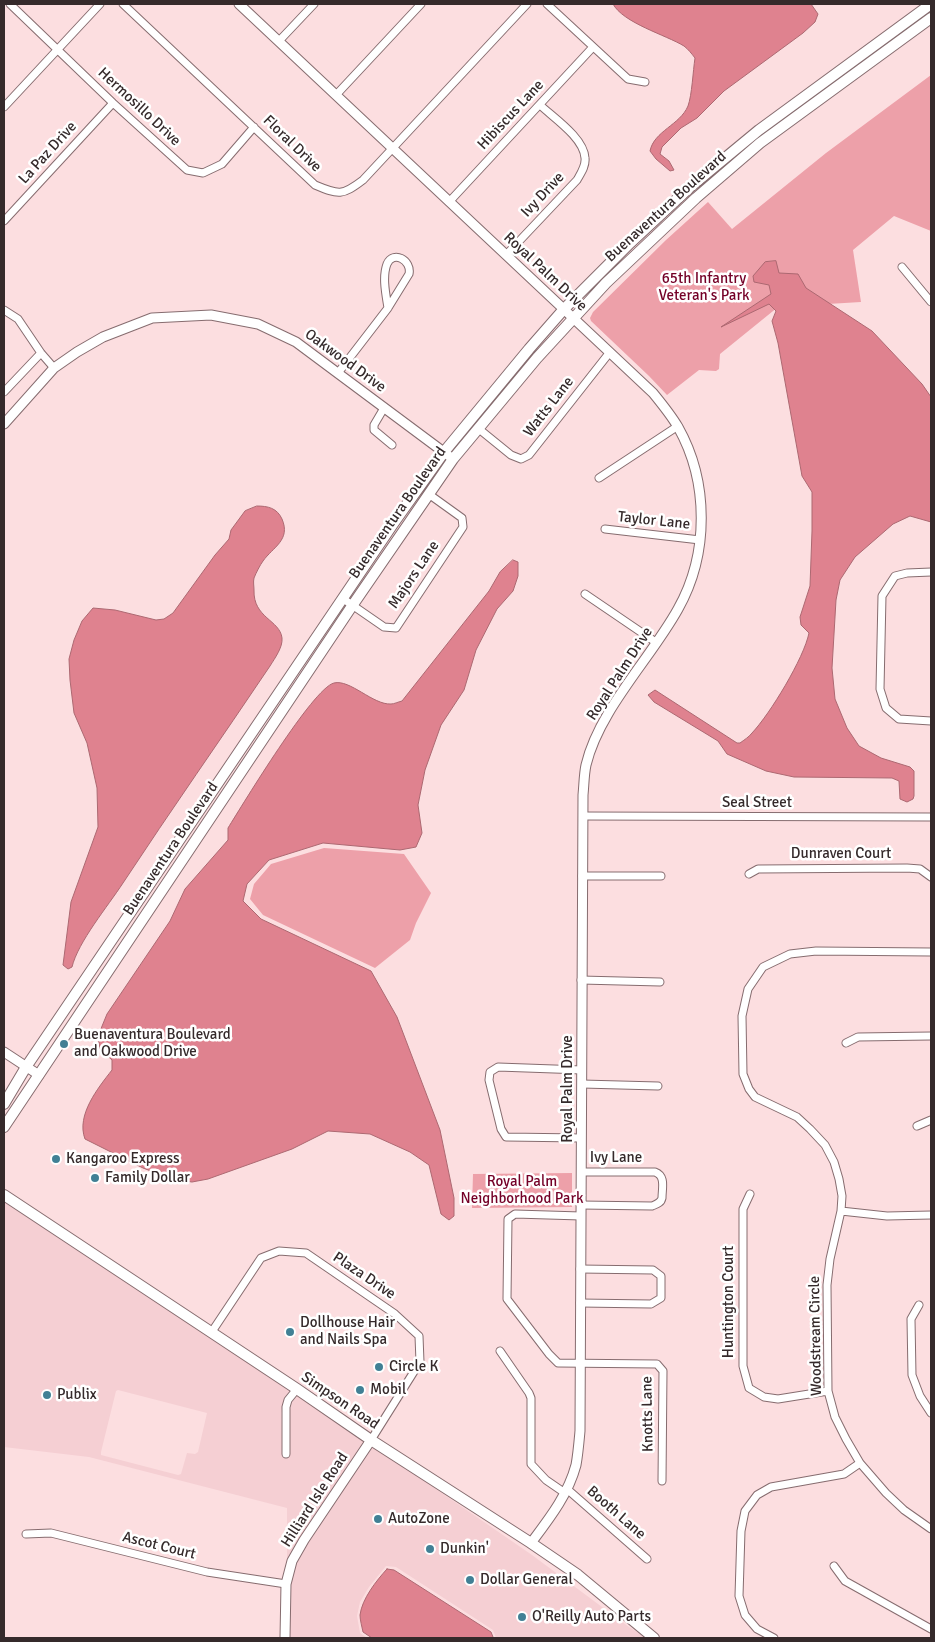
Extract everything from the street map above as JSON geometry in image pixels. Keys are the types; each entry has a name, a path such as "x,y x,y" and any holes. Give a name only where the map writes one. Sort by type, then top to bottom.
{"main road":[{"name":"Buenaventura Boulevard","path":"4,1104 26,1067 332,612 444,452 529,349 564,309 630,243 683,194 759,130 931,4"},
{"name":"Buenaventura Boulevard","path":"4,1128 343,619 453,459 537,358 606,283 696,198 760,143 931,18"},
{"name":"Simpson Road","path":"4,1195 371,1440 532,1543 578,1575 654,1638"}],"street":[{"name":"Hermosillo Drive","path":"10,4 112,103 187,170 203,173 222,164 254,127"},
{"path":"4,107 100,4"},
{"name":"Floral Drive","path":"122,4 315,185 335,193 348,191 363,180 527,4"},
{"name":"Royal Palm Drive","path":"239,4 653,393 678,426 688,448 699,487 702,509 700,540 695,568 685,596 657,643 610,710 595,739 586,765 583,795 582,876 580,1431 576,1465 567,1489 550,1518 532,1543"},
{"path":"279,41 314,4"},
{"path":"336,95 420,4"},
{"path":"547,4 628,79 645,82"},
{"name":"Hibiscus Lane","path":"449,202 593,47"},
{"name":"La Paz Drive","path":"4,221 112,103"},
{"name":"Ivy Drive","path":"506,255 577,180 586,160 584,149 577,139 540,105"},
{"path":"338,373 388,308 409,274 408,264 401,258 389,260 386,265 385,289 388,308"},
{"path":"902,267 931,302"},
{"path":"4,310 18,319 41,353 54,368"},
{"name":"Oakwood Drive","path":"4,424 54,368 103,337 152,318 212,315 258,324 296,342 453,459"},
{"name":"Watts Lane","path":"479,430 511,455 521,459 529,455 610,352"},
{"path":"4,392 41,353"},
{"path":"384,408 374,425 374,430 392,445"},
{"path":"599,478 678,426"},
{"name":"Majors Lane","path":"342,598 384,627 396,628 463,527 462,518 430,495"},
{"name":"Taylor Lane","path":"605,529 700,540"},
{"path":"931,572 907,573 895,576 882,596 880,689 886,708 899,719 931,721"},
{"path":"585,594 657,643"},
{"path":"332,612 343,619"},
{"name":"Seal Street","path":"583,816 931,817"},
{"name":"Dunraven Court","path":"749,874 758,869 907,868 920,869 931,877"},
{"path":"582,876 661,876"},
{"name":"Woodstream Circle","path":"931,952 816,951 790,954 763,966 748,989 742,1016 743,1074 749,1089 755,1097 797,1117 825,1145 834,1162 839,1180 842,1196 841,1210 830,1259 827,1285 828,1391 835,1417 860,1462 904,1510 931,1528"},
{"path":"582,980 660,982"},
{"path":"846,1043 858,1037 931,1036"},
{"path":"4,1052 39,1075"},
{"path":"581,1138 506,1137 501,1129 489,1080 490,1072 498,1067 582,1070"},
{"path":"582,1084 658,1086"},
{"path":"917,1126 931,1120"},
{"name":"Ivy Lane","path":"581,1172 655,1172 660,1174 662,1178 662,1198 658,1204 652,1206 581,1205"},
{"name":"Huntington Court","path":"750,1194 742,1209 742,1366 749,1388 764,1398 778,1399 828,1391"},
{"path":"841,1210 887,1216 931,1216"},
{"name":"Knotts Lane","path":"581,1216 515,1214 508,1219 507,1299 558,1363 657,1364 663,1371 662,1481"},
{"name":"Plaza Drive","path":"211,1333 262,1258 279,1251 306,1253 395,1314 419,1336 420,1362 371,1440"},
{"path":"580,1269 653,1270 661,1276 661,1298 650,1304 580,1303"},
{"path":"919,1305 911,1319 912,1374 920,1396 931,1413"},
{"name":"Booth Lane","path":"500,1351 531,1398 531,1464 546,1480 562,1491 567,1489 647,1558"},
{"path":"286,1454 286,1407 288,1400 297,1389"},
{"name":"Hilliard Isle Road","path":"285,1638 286,1584 292,1561 371,1440"},
{"path":"774,1638 757,1629 745,1615 739,1596 740,1531 745,1511 756,1495 771,1487 844,1474 860,1462"},
{"name":"Ascot Court","path":"26,1534 51,1533 207,1572 286,1584"},
{"path":"834,1566 845,1581 931,1629"}],"shaded area":[{"path":"613,4 811,4 818,14 815,22 803,33 724,91 697,118 681,128 662,147 660,154 669,161 674,170 670,171 650,151 656,138 684,113 688,106 695,58 684,46 635,23 618,11"},
{"path":"776,261 779,273 798,274 806,288 872,331 922,384 931,397 931,522 910,516 893,524 855,557 840,580 836,600 832,668 835,699 847,728 859,746 881,758 910,767 914,771 914,796 913,799 907,802 900,799 899,781 892,778 794,777 766,771 727,754 718,741 654,702 648,695 655,690 737,743 740,743 749,736 777,700 794,671 806,644 809,633 801,625 800,617 810,586 812,492 802,476 778,343 772,321 776,311 769,304 721,327 771,294 769,285 754,282 753,276 765,262"},
{"path":"257,506 275,510 280,515 284,526 283,538 267,556 254,578 255,599 262,613 280,632 282,641 280,649 94,924 80,947 72,967 68,969 63,965 71,902 98,827 97,788 87,743 74,713 69,659 74,640 82,621 93,608 115,610 156,620 164,619 173,613 215,555 229,539 231,530 245,511"},
{"path":"513,560 518,562 518,576 513,591 497,609 476,650 464,690 441,725 425,770 418,805 422,833 416,847 400,850 323,843 269,860 247,884 243,901 261,919 371,971 397,1017 440,1130 454,1198 454,1216 449,1220 441,1214 429,1165 410,1152 370,1134 328,1131 292,1149 208,1179 192,1182 172,1179 143,1168 85,1139 83,1121 86,1111 95,1093 112,1070 112,1060 100,1049 98,1036 107,1014 170,921 185,889 228,840 228,828 295,725 324,690 334,683 347,685 384,703 392,704 402,701 489,591 500,572"},
{"path":"4,1200 291,1391 284,1399 281,1413 282,1457 290,1457 289,1414 292,1402 297,1395 366,1441 287,1563 287,1508 89,1457 4,1447","holes":["118,1390 207,1413 198,1452 195,1454 187,1453 181,1474 178,1475 101,1455 116,1391"]},
{"path":"372,1445 532,1555 629,1627 647,1638 496,1638 493,1630 396,1567 386,1566 360,1602 357,1616 360,1633 367,1638 289,1638 290,1584 296,1562 307,1542"},
{"path":"387,1569 394,1570 491,1632 493,1637 372,1638 363,1632 360,1617 361,1609 370,1590"}],"green space":[{"name":"65th Infantry Veteran's Park","path":"931,75 931,231 894,216 853,250 861,302 778,307 720,354 719,369 716,371 699,370 667,395 591,321 590,318 593,312 666,240 708,202 732,229 826,153"},
{"path":"324,848 404,854 431,893 410,940 375,968 263,915 250,899 254,884 271,864"},
{"name":"Royal Palm Neighborhood Park","path":"572,1173 572,1207 472,1208 473,1174"}],"place":[{"name":"Buenaventura Boulevard and Oakwood Drive","path":"64,1044"},
{"name":"Kangaroo Express","path":"56,1159"},
{"name":"Family Dollar","path":"95,1178"},
{"name":"Dollhouse Hair and Nails Spa","path":"290,1332"},
{"name":"Circle K","path":"379,1367"},
{"name":"Mobil","path":"360,1390"},
{"name":"Publix","path":"47,1395"},
{"name":"AutoZone","path":"378,1519"},
{"name":"Dunkin'","path":"430,1549"},
{"name":"Dollar General","path":"470,1580"},
{"name":"O'Reilly Auto Parts","path":"522,1617"}]}
